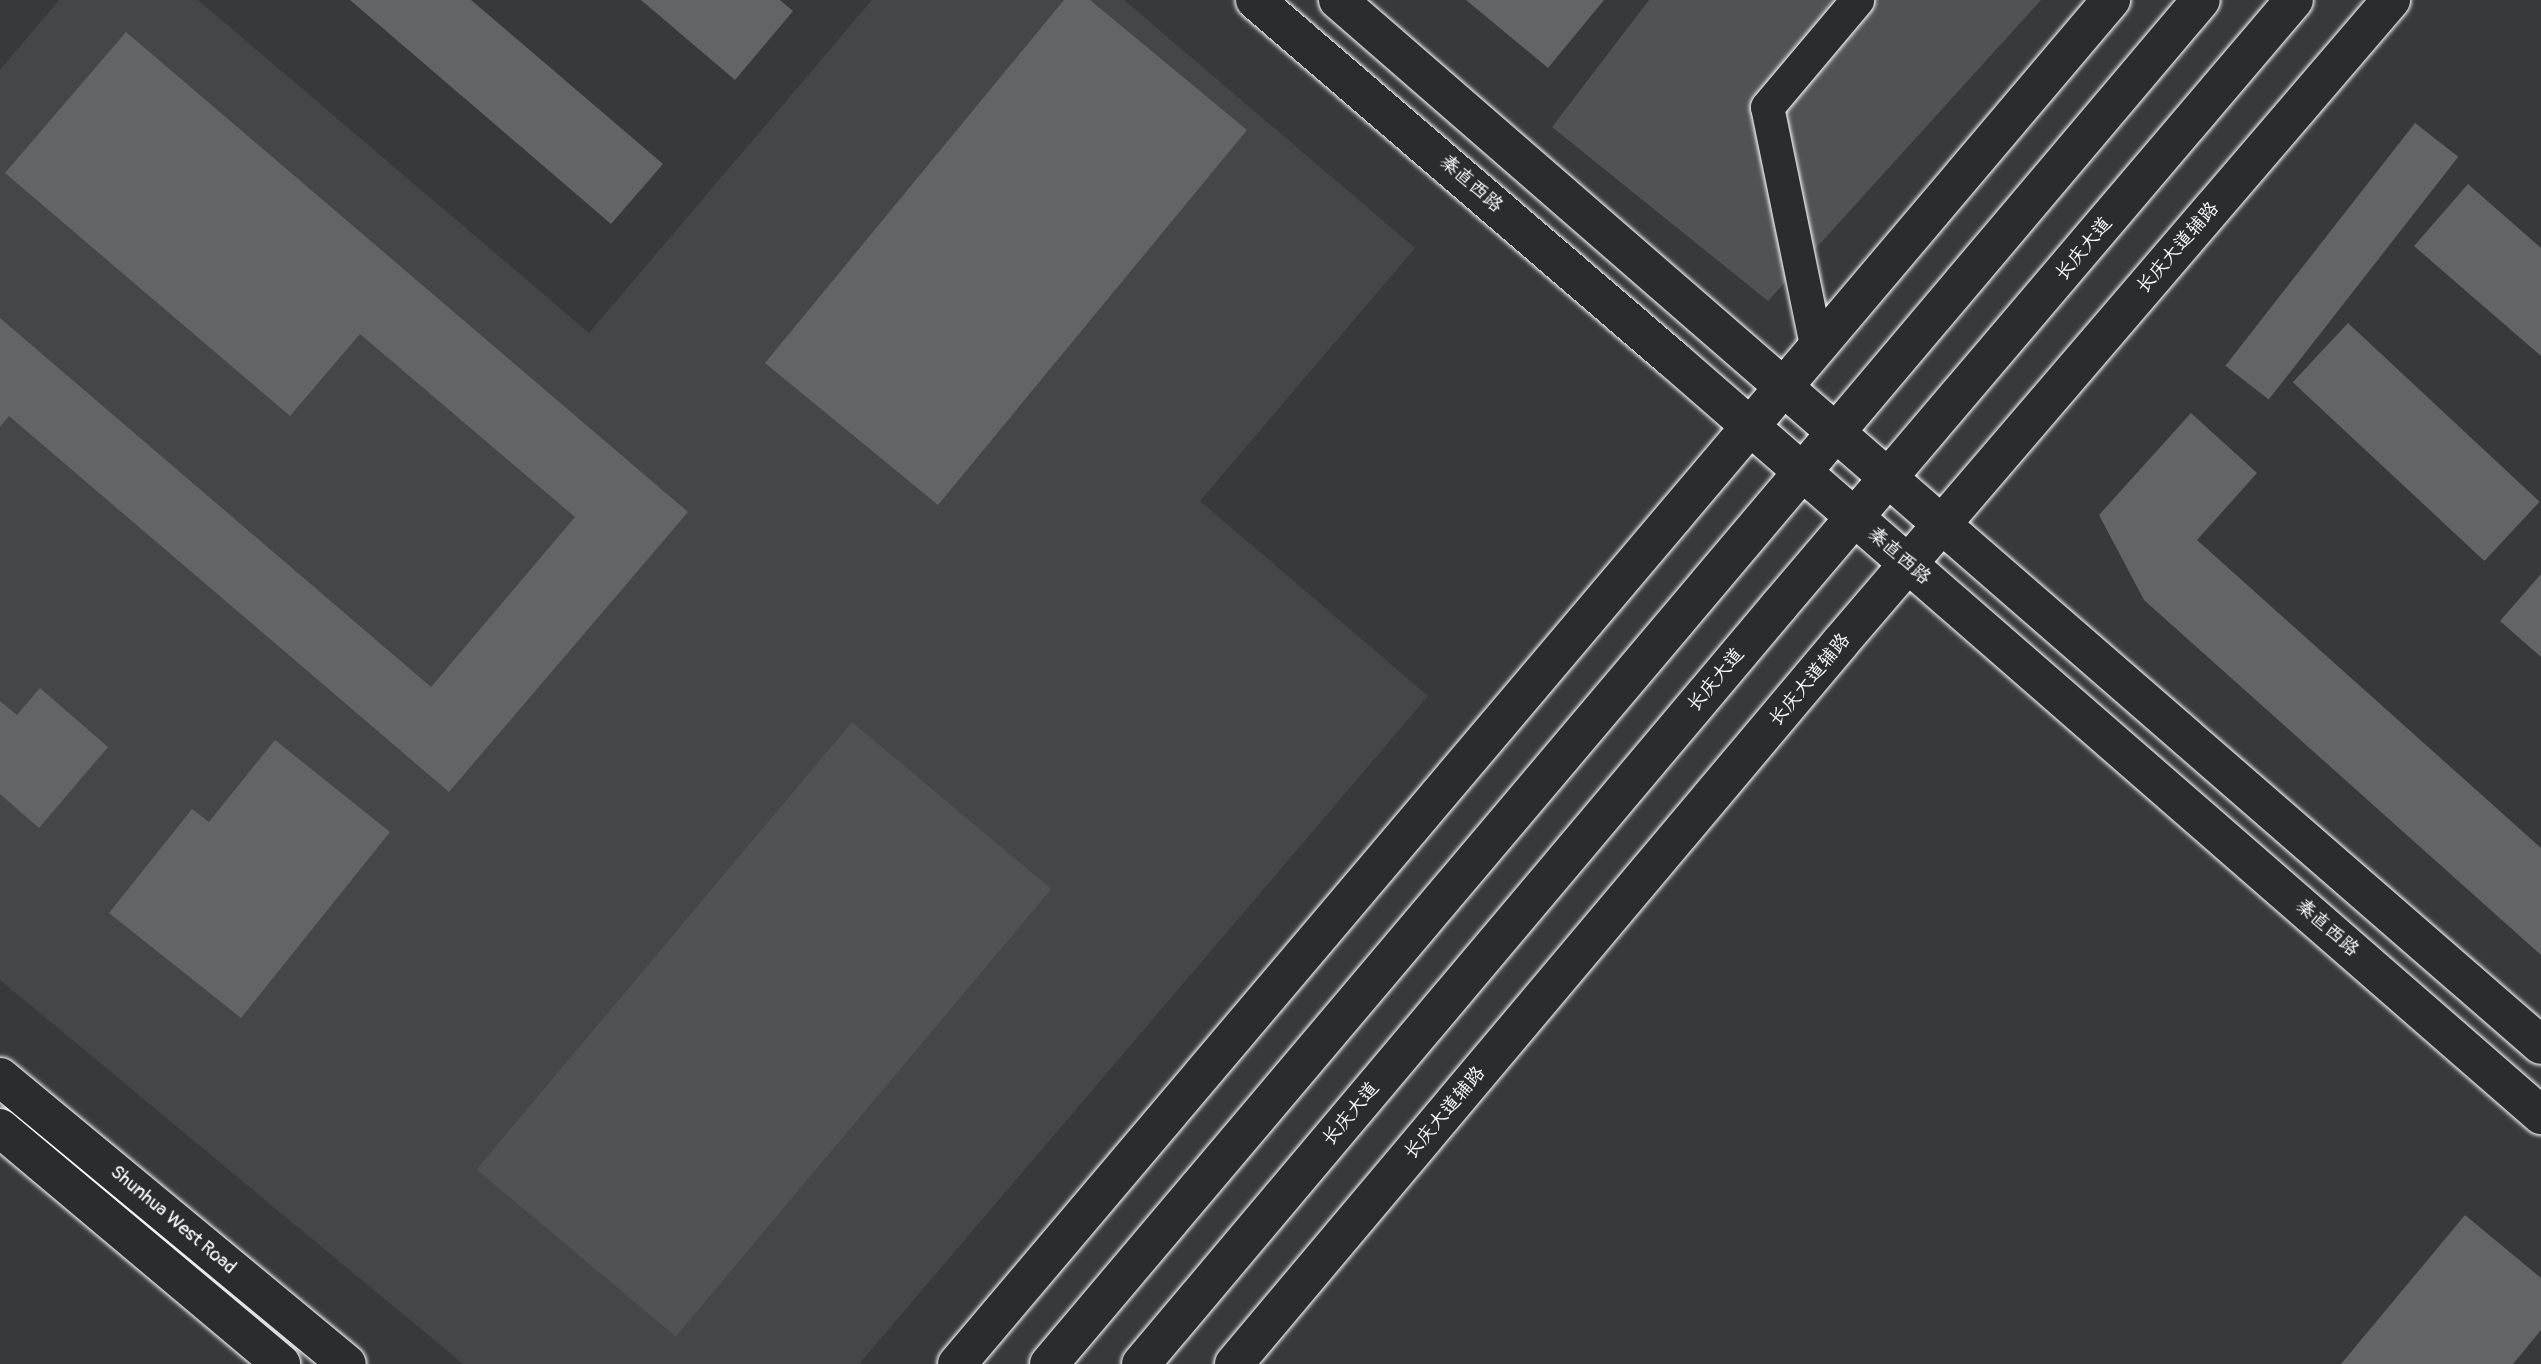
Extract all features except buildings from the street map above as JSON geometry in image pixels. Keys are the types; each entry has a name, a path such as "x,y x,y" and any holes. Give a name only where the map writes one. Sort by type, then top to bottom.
{"street":[{"name":"秦直西路","path":"1255,0 1749,425 2541,1115"},
{"path":"1338,0 2541,1045"},
{"path":"1816,345 1767,107 1857,0"},
{"path":"957,1364 2110,0"},
{"path":"1049,1364 2201,0"},
{"name":"长庆大道","path":"1141,1364 2294,0"},
{"name":"长庆大道辅路","path":"1234,1364 1908,564 2391,0"},
{"name":"Shunhua West Road","path":"0,1077 346,1364"},
{"path":"0,1128 281,1364"}],"shaded area":[{"path":"59,0 198,0 589,333 872,0 1124,0 1415,248 1200,501 1428,696 859,1364 463,1364 0,980 0,70"},
{"path":"1649,0 2041,0 1768,301 1552,127"},
{"path":"852,722 1051,889 676,1336 477,1169"}]}
